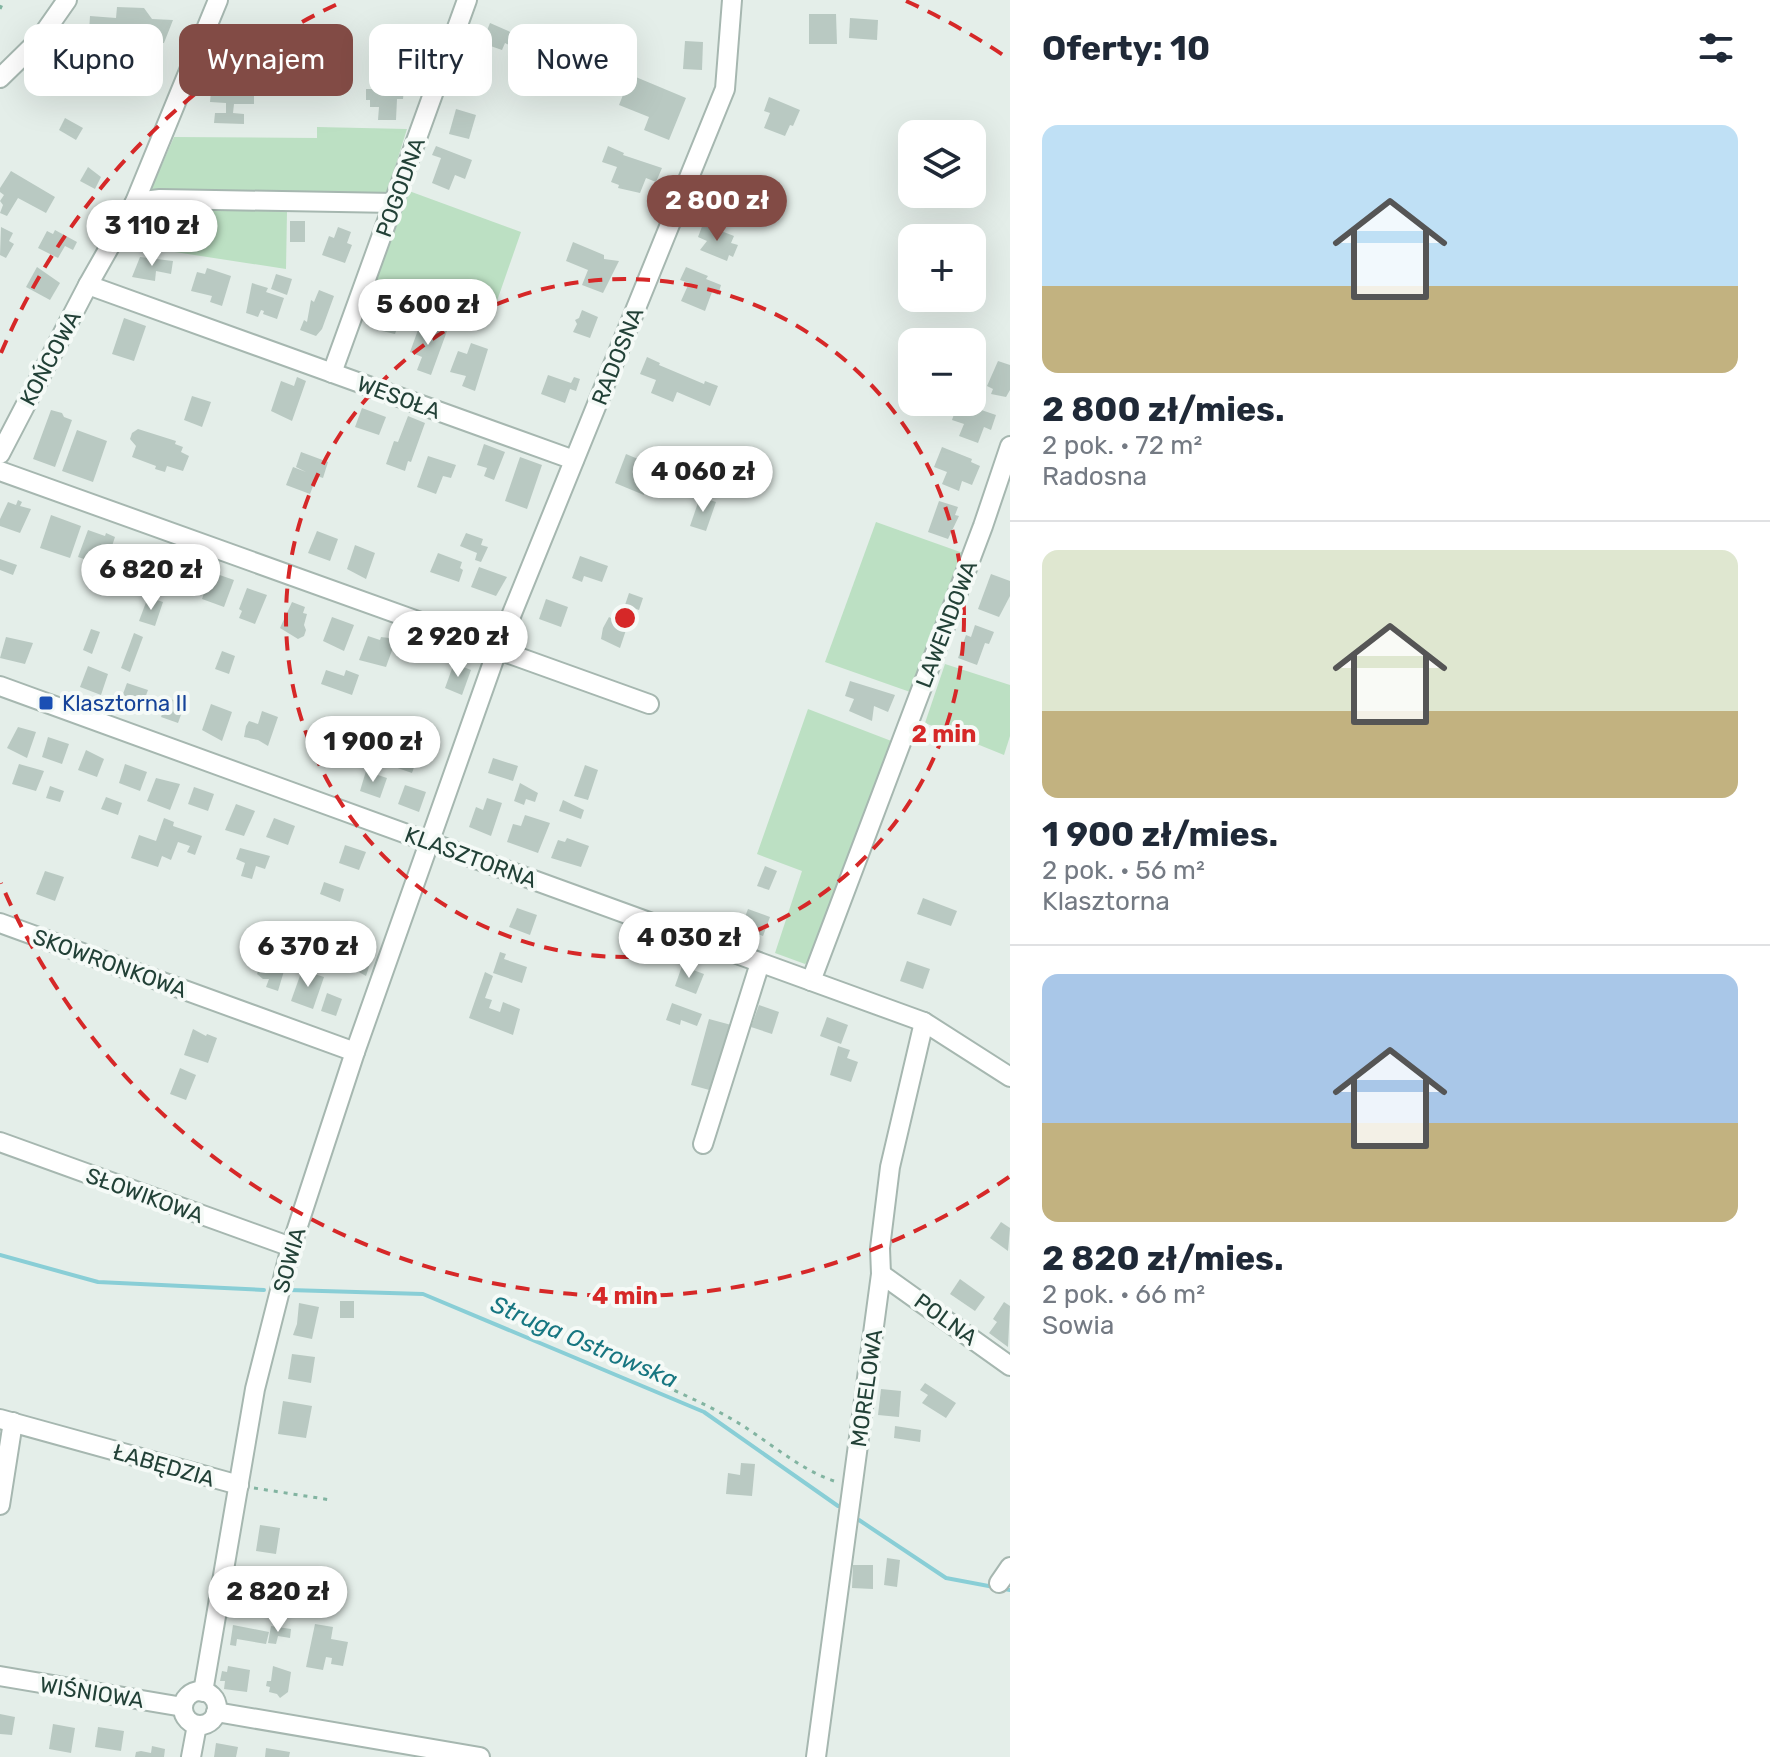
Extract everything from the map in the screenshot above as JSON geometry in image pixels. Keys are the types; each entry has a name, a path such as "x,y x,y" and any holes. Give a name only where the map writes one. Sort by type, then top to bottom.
{"street":[{"path":"0,78 39,40 67,0"},
{"name":"KOŃCOWA","path":"0,454 135,202 218,0"},
{"name":"POGODNA","path":"332,373 467,0"},
{"name":"RADOSNA","path":"429,842 498,648 725,89 732,0"},
{"path":"135,202 160,199 395,203"},
{"name":"WESOŁA","path":"88,285 574,460"},
{"name":"LAWENDOWA","path":"811,981 983,526 1010,446"},
{"path":"0,471 649,704"},
{"name":"KLASZTORNA","path":"0,686 932,1026 1010,1077"},
{"name":"SOWIA","path":"203,1692 255,1389 291,1247 429,842"},
{"name":"SKOWRONKOWA","path":"0,923 355,1052"},
{"path":"703,1144 760,963"},
{"name":"MORELOWA","path":"816,1757 881,1274 880,1248 890,1167 932,1026"},
{"name":"SŁOWIKOWA","path":"0,1142 291,1247"},
{"name":"POLNA","path":"881,1274 1010,1366"},
{"path":"0,1505 6,1420"},
{"name":"ŁABĘDZIA","path":"6,1420 239,1485"},
{"path":"999,1583 1010,1567"},
{"name":"WIŚNIOWA","path":"0,1676 183,1707"},
{"path":"203,1692 212,1697 216,1712 207,1724 197,1725 185,1717 183,1707 188,1697 203,1692"},
{"path":"216,1712 418,1752 480,1757"},
{"path":"191,1757 197,1725"}],"path":[{"path":"0,9 4,0"},
{"path":"610,1363 735,1421 804,1467 834,1482 853,1483"},
{"name":"ŁABĘDZIA","path":"239,1485 331,1500"}],"green space":[{"path":"317,127 407,129 386,196 149,194 174,137 317,138"},
{"path":"409,191 521,232 490,321 376,280"},
{"path":"164,207 287,211 286,269 129,245 145,214"},
{"path":"876,522 963,553 913,693 825,662"},
{"path":"945,664 1010,685 1010,736 1004,755 925,723"},
{"path":"808,709 894,742 811,959 805,964 775,953 802,871 757,854"}],"building":[{"path":"117,7 144,8 152,19 173,20 164,43 163,24 89,24 90,16 116,18"},
{"path":"809,14 836,14 837,44 809,44"},
{"path":"850,18 878,20 877,40 849,38"},
{"path":"490,24 508,31 508,44 505,43 502,50 492,46"},
{"path":"685,41 703,42 702,70 683,69"},
{"path":"637,78 686,98 669,140 644,130 649,117 619,105 623,96 637,96"},
{"path":"366,89 369,89 369,96 403,96 403,99 397,99 396,120 378,120 379,107 370,107 370,100 366,100"},
{"path":"211,96 254,96 254,104 234,104 233,113 244,114 244,124 214,123 215,113 226,113 226,103 210,102"},
{"path":"769,97 800,110 785,136 764,128 770,113 764,111"},
{"path":"456,109 476,115 469,139 449,134"},
{"path":"65,118 83,128 76,140 59,130"},
{"path":"436,146 472,160 465,179 455,175 449,190 432,183 441,158 432,155"},
{"path":"608,146 623,155 662,168 656,182 646,178 640,193 618,188 619,185 611,182 617,167 602,162"},
{"path":"88,167 101,177 95,189 80,181"},
{"path":"11,171 55,197 46,213 18,198 7,216 0,213 3,205 0,201 4,195 0,188"},
{"path":"717,177 730,183 728,188 746,195 738,212 734,211 730,216 715,208 721,193 712,190"},
{"path":"290,221 305,221 305,242 290,242"},
{"path":"703,224 734,236 731,243 738,245 733,257 729,255 727,261 700,250 707,241 698,237"},
{"path":"1,227 13,233 9,241 14,244 6,258 0,255"},
{"path":"338,227 351,232 347,243 352,245 345,263 322,255 329,236 334,238"},
{"path":"55,230 77,242 73,250 65,246 58,258 38,248 47,231 53,234"},
{"path":"573,242 604,255 604,259 619,261 603,293 582,285 588,270 566,261"},
{"path":"140,257 173,261 171,274 156,271 155,281 132,277"},
{"path":"37,267 60,283 50,300 26,287"},
{"path":"686,267 721,285 718,295 712,292 705,311 681,301 689,283 680,280"},
{"path":"207,268 231,276 222,306 210,302 212,296 191,291 197,272 205,274"},
{"path":"276,274 292,279 287,295 271,289"},
{"path":"252,283 284,298 277,319 263,314 261,310 258,317 246,313"},
{"path":"319,290 334,296 322,329 316,336 300,330 304,320 307,322 311,300 314,302"},
{"path":"391,294 405,299 395,334 376,327"},
{"path":"582,310 598,317 590,338 573,332 577,324 575,320"},
{"path":"124,318 146,326 134,361 112,354"},
{"path":"428,324 447,331 431,375 417,370 422,357 410,352 418,330 425,333"},
{"path":"471,343 488,349 475,391 462,386 466,376 450,372 458,351 467,354"},
{"path":"647,357 704,384 705,381 718,386 710,406 677,392 673,402 651,393 656,380 640,374"},
{"path":"998,361 1010,365 1010,390 1006,397 991,394 993,389 987,386"},
{"path":"548,375 571,383 574,377 580,379 576,391 570,389 565,403 541,394"},
{"path":"297,377 306,381 292,421 271,411 281,381 294,386"},
{"path":"192,396 211,402 202,427 184,420"},
{"path":"362,408 386,417 379,435 355,427"},
{"path":"51,410 72,420 55,467 33,459"},
{"path":"986,412 996,415 991,430 984,427 978,443 959,436 964,424 952,420 953,416 986,416"},
{"path":"408,416 425,423 405,471 386,464"},
{"path":"138,429 176,441 175,444 183,447 181,452 189,456 183,471 167,466 165,472 132,457 136,446 130,439"},
{"path":"77,430 107,441 93,482 62,471"},
{"path":"484,444 505,452 494,480 484,476 487,468 477,465"},
{"path":"942,447 972,459 971,462 980,466 972,485 962,481 959,491 942,484 947,472 934,467"},
{"path":"301,452 328,462 323,478 317,476 310,494 286,485 293,467 306,472 296,467"},
{"path":"626,454 655,466 644,495 615,483"},
{"path":"428,456 456,465 451,478 443,476 436,494 417,487"},
{"path":"520,457 542,465 527,509 505,501"},
{"path":"700,497 716,502 706,531 690,526"},
{"path":"18,500 22,502 20,506 31,509 20,533 0,526 8,502 16,505"},
{"path":"939,501 958,507 955,515 959,516 948,539 928,532"},
{"path":"51,515 81,526 70,558 40,548"},
{"path":"88,530 115,537 107,561 95,556 93,562 78,557"},
{"path":"317,531 338,539 330,561 308,553"},
{"path":"466,533 483,539 481,545 488,547 481,562 475,560 477,553 460,546"},
{"path":"139,544 155,550 148,570 129,563 127,568 120,565 128,546 137,548"},
{"path":"355,545 375,553 366,579 347,569"},
{"path":"438,553 462,562 459,582 430,572"},
{"path":"580,556 608,566 602,582 584,576 582,582 572,578"},
{"path":"170,558 195,567 185,594 160,585"},
{"path":"0,559 17,565 13,575 0,570"},
{"path":"479,567 507,577 496,596 471,587"},
{"path":"211,572 234,580 224,607 202,599"},
{"path":"991,574 1010,581 1010,596 999,617 978,609"},
{"path":"247,588 267,595 255,624 239,618"},
{"path":"629,593 643,598 639,610 625,605"},
{"path":"148,597 163,602 155,626 139,621"},
{"path":"546,599 568,607 561,627 539,619"},
{"path":"292,602 305,607 303,613 307,614 304,636 298,639 280,628"},
{"path":"332,617 354,625 344,651 323,641"},
{"path":"609,617 627,627 620,648 601,639"},
{"path":"975,625 994,632 989,644 985,643 977,665 958,658 966,635 971,637"},
{"path":"91,629 100,632 92,654 83,650"},
{"path":"134,633 143,637 130,672 121,668"},
{"path":"368,636 380,640 381,637 389,638 395,642 386,667 359,660"},
{"path":"6,637 33,643 25,664 0,658"},
{"path":"222,651 235,656 229,674 215,669"},
{"path":"454,663 471,670 462,695 445,688"},
{"path":"88,666 108,674 101,695 80,687"},
{"path":"326,670 344,676 346,670 359,675 352,695 321,684"},
{"path":"850,681 895,695 888,712 874,706 872,721 849,711 854,699 845,696"},
{"path":"127,683 148,690 141,709 120,702"},
{"path":"168,698 185,704 178,723 161,717"},
{"path":"211,704 232,712 222,741 202,730"},
{"path":"262,711 278,717 268,746 244,737 249,721 258,724"},
{"path":"18,727 36,732 27,758 7,748"},
{"path":"48,737 69,744 62,764 42,757"},
{"path":"411,741 422,745 412,773 389,765 395,749 407,753"},
{"path":"86,750 104,759 97,777 78,770"},
{"path":"493,758 518,766 513,781 488,773"},
{"path":"19,764 44,771 36,791 12,784"},
{"path":"125,764 147,772 140,791 119,783"},
{"path":"585,765 598,770 588,800 574,796"},
{"path":"366,771 387,778 380,798 360,791"},
{"path":"156,778 180,784 170,810 147,801"},
{"path":"520,783 538,793 535,802 526,799 524,805 514,801"},
{"path":"405,785 426,792 419,812 398,804"},
{"path":"50,786 64,791 60,802 46,798"},
{"path":"194,787 214,794 208,811 188,804"},
{"path":"106,797 122,803 118,815 101,809"},
{"path":"487,798 502,803 491,836 469,827 476,807 483,810"},
{"path":"563,800 584,810 581,819 559,811"},
{"path":"236,804 255,811 244,836 225,830"},
{"path":"525,815 550,823 538,853 507,842 513,824 521,826"},
{"path":"164,818 174,822 173,826 202,836 195,855 187,852 190,846 178,842 171,860 162,856 158,867 131,858 139,835 156,841"},
{"path":"274,818 295,826 288,845 266,837"},
{"path":"567,838 589,846 581,867 551,858 558,840 565,842"},
{"path":"345,845 366,852 359,870 339,863"},
{"path":"240,848 270,856 265,869 256,866 252,879 241,876 245,863 236,859"},
{"path":"765,866 777,871 769,890 757,886"},
{"path":"45,871 64,877 55,901 36,894"},
{"path":"324,882 344,889 340,902 320,894"},
{"path":"923,898 957,911 951,926 917,914"},
{"path":"517,908 537,915 530,935 509,927"},
{"path":"748,909 770,917 763,936 741,928"},
{"path":"355,939 364,939 376,946 366,976 346,965"},
{"path":"277,945 289,954 278,991 266,987 269,979 257,974 267,946 273,948"},
{"path":"500,952 506,954 504,959 527,967 522,983 493,973"},
{"path":"907,961 930,969 923,989 900,981"},
{"path":"682,966 704,974 696,994 675,986"},
{"path":"302,970 324,977 313,1009 291,1001"},
{"path":"485,972 493,976 485,998 492,1000 489,1008 500,1012 503,1002 520,1009 513,1035 469,1018"},
{"path":"327,993 342,999 336,1016 321,1011"},
{"path":"672,1003 702,1014 697,1026 681,1020 680,1025 666,1020"},
{"path":"759,1005 779,1012 772,1034 751,1027"},
{"path":"827,1017 848,1025 841,1044 820,1036"},
{"path":"709,1019 735,1026 713,1091 691,1085"},
{"path":"193,1029 217,1038 208,1063 184,1055"},
{"path":"838,1046 850,1050 847,1058 858,1062 851,1082 830,1075"},
{"path":"180,1068 196,1075 186,1100 170,1094"},
{"path":"1001,1222 1010,1228 1008,1251 990,1238"},
{"path":"960,1279 985,1297 975,1311 950,1294"},
{"path":"340,1301 354,1301 354,1318 340,1318"},
{"path":"1004,1302 1010,1306 1008,1347 989,1333 997,1322 993,1319"},
{"path":"299,1303 319,1307 312,1339 293,1335"},
{"path":"292,1354 315,1357 311,1383 288,1379"},
{"path":"925,1383 956,1403 946,1418 922,1403 928,1395 920,1390"},
{"path":"881,1389 901,1391 899,1417 878,1415"},
{"path":"283,1401 312,1406 306,1438 278,1434"},
{"path":"895,1426 921,1430 920,1442 894,1438"},
{"path":"741,1463 755,1464 752,1496 726,1494 728,1473 740,1475"},
{"path":"260,1525 280,1528 276,1554 256,1551"},
{"path":"887,1558 900,1560 897,1587 884,1585"},
{"path":"853,1565 873,1565 873,1589 852,1588"},
{"path":"254,1566 274,1570 268,1606 247,1602"},
{"path":"315,1624 333,1627 331,1639 348,1642 343,1666 331,1664 332,1658 326,1657 323,1670 306,1667"},
{"path":"233,1625 269,1632 266,1644 237,1639 236,1646 230,1645"},
{"path":"271,1626 291,1629 290,1638 278,1636 276,1644 268,1643"},
{"path":"228,1666 250,1670 247,1692 224,1689 225,1681 220,1681 222,1671 227,1672"},
{"path":"273,1666 291,1672 288,1692 280,1698 269,1692 270,1687 266,1686 267,1681 271,1681"},
{"path":"0,1714 15,1717 12,1735 0,1734"},
{"path":"53,1724 75,1728 71,1753 49,1749"},
{"path":"98,1727 124,1731 121,1751 95,1747"},
{"path":"216,1743 238,1747 236,1757 214,1757"},
{"path":"152,1746 165,1749 164,1757 135,1757 136,1752 151,1753"},
{"path":"266,1748 290,1752 289,1757 265,1757"}],"waterway":[{"name":"Struga Ostrowska","path":"0,1255 98,1282 264,1290"},
{"name":"Struga Ostrowska","path":"289,1290 423,1294 704,1412 838,1506"},
{"name":"Struga Ostrowska","path":"859,1520 946,1578 1010,1590"}],"place":[{"name":"Klasztorna II","path":"46,703"}]}
